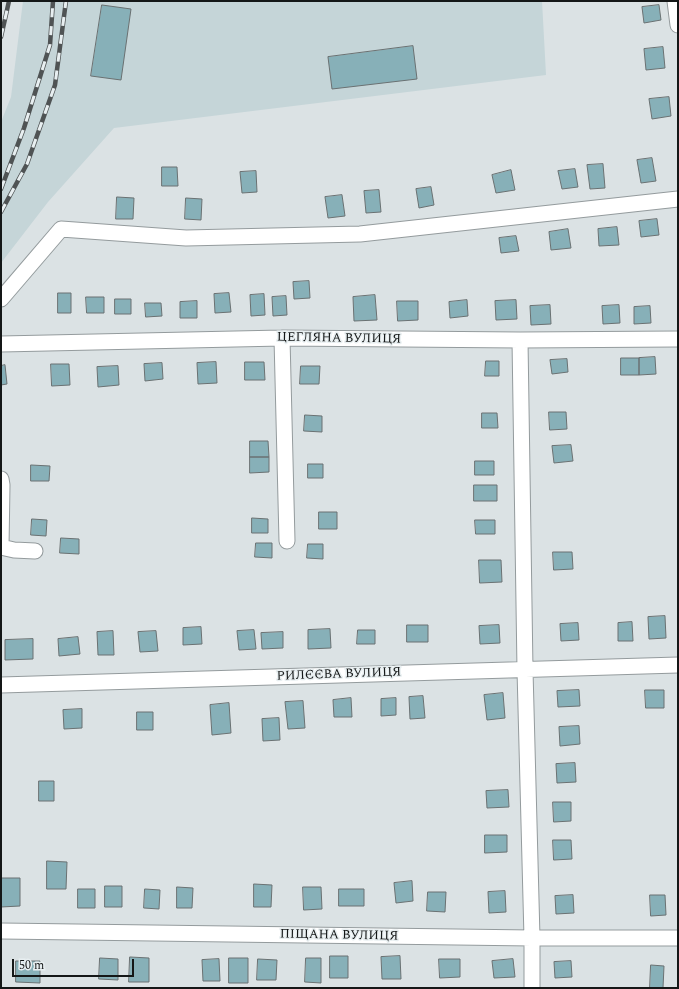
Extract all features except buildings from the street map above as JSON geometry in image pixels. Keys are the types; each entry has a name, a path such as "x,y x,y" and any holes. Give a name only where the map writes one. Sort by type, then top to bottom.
{"street":[{"path":"675,1 678,25"},
{"path":"1,299 61,229 186,238 360,234 678,199"},
{"path":"282,338 287,540"},
{"name":"ЦЕГЛЯНА ВУЛИЦЯ","path":"1,344 282,338 520,340 678,339"},
{"path":"520,340 532,988"},
{"path":"1,480 1,547 14,550 35,550"},
{"name":"РИЛЄЄВА ВУЛИЦЯ","path":"1,685 678,665"},
{"name":"ПІЩАНА ВУЛИЦЯ","path":"1,931 532,938 678,938"}],"shaded area":[{"path":"23,1 542,1 546,75 114,128 48,202 1,263 1,122 11,97"}],"railway":[{"path":"1,37 9,1"},
{"path":"1,189 24,128 50,45 53,1"},
{"path":"1,212 27,164 55,85 66,1"}]}
